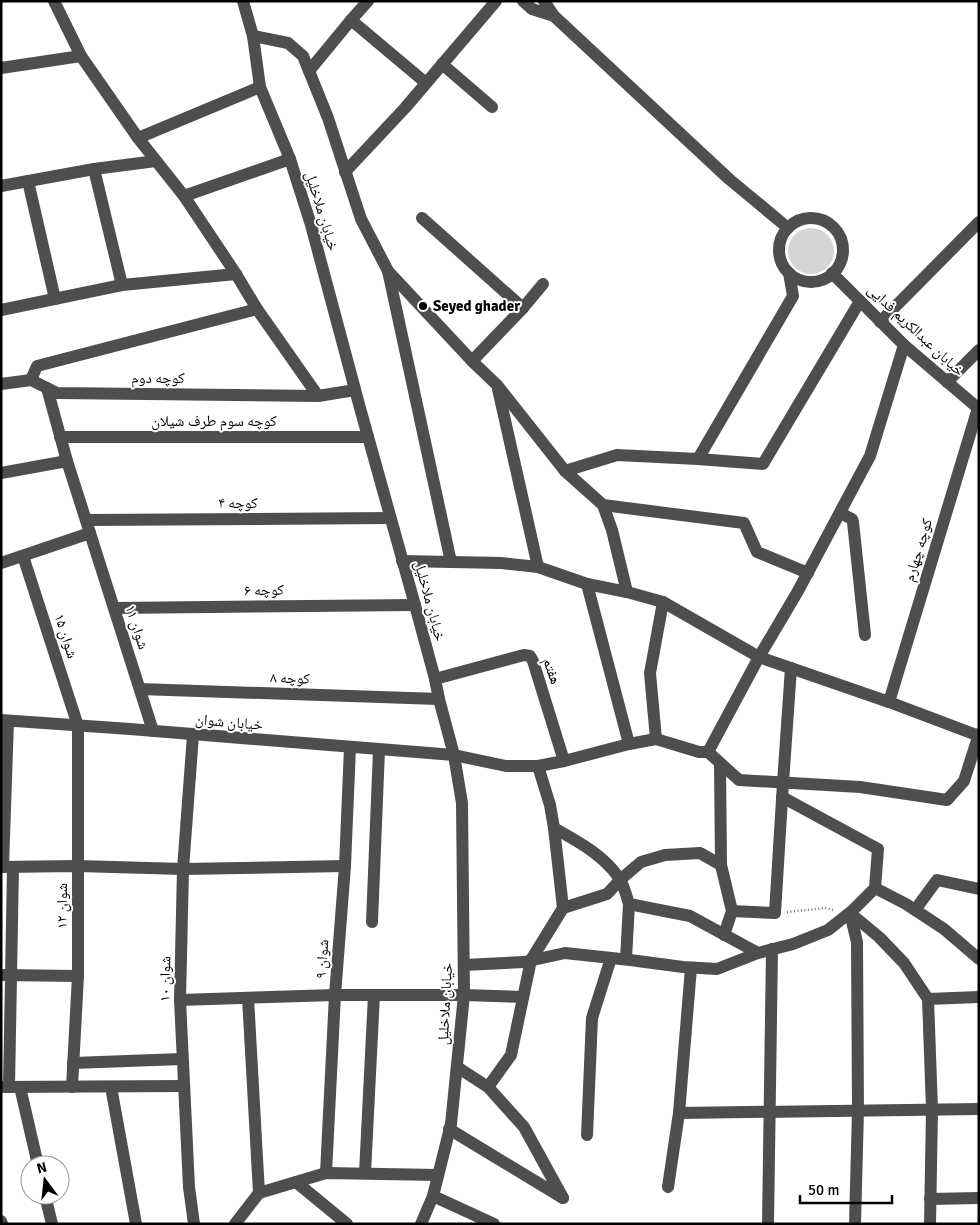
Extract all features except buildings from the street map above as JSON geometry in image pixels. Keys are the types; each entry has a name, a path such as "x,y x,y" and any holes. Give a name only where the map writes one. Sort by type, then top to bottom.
{"street":[{"path":"54,1 81,56 138,138 184,196 257,309 318,396"},
{"name":"خیابان ملاخلیل","path":"243,1 253,36 260,87 290,159 311,225 415,605 454,755 462,803 464,995 450,1129 433,1196 421,1224"},
{"path":"309,71 350,20 368,1"},
{"path":"345,172 405,108 496,1"},
{"path":"523,1 532,8 554,16"},
{"path":"544,1 554,16 729,179 788,228"},
{"path":"350,20 426,83"},
{"path":"253,36 288,43 303,56 328,118 362,220 388,271 451,562"},
{"path":"1,68 81,56"},
{"path":"442,64 492,107"},
{"path":"138,138 260,87"},
{"path":"184,196 290,159"},
{"path":"1,186 94,169 156,162"},
{"path":"94,169 122,285"},
{"path":"28,181 54,299"},
{"path":"422,218 523,308"},
{"path":"815,218 825,221 834,228 840,237 843,247 842,258 830,276 820,281 809,282 798,279 789,273 783,265 779,246 782,236 788,228 801,220 815,218"},
{"path":"880,322 979,222"},
{"path":"388,271 497,385 565,472 603,505 612,530 627,592"},
{"path":"698,459 793,296 789,273"},
{"name":"خیابان عبدالکریم فدایی","path":"832,273 904,346 978,408"},
{"path":"1,310 122,285 236,274"},
{"path":"472,361 523,308 543,284"},
{"path":"565,472 617,455 763,464 860,301"},
{"path":"1,384 31,380 36,366 257,309"},
{"path":"708,752 759,657 794,599 870,456 904,346"},
{"path":"947,382 979,350"},
{"name":"کوچه دوم","path":"31,380 57,394 318,396 355,390"},
{"path":"497,385 538,567"},
{"name":"شوان ۱۱","path":"47,388 67,462 153,731"},
{"name":"کوچه چهارم","path":"889,702 978,408"},
{"name":"کوچه سوم طرف شیلان","path":"60,437 368,437"},
{"path":"1,473 67,462"},
{"path":"603,505 744,523 757,552 808,573"},
{"path":"840,513 852,519 853,522 865,635"},
{"name":"کوچه ۴","path":"86,520 390,518"},
{"path":"1,563 90,533"},
{"name":"شوان ۱۵","path":"23,556 78,726"},
{"path":"402,561 501,563 538,567 587,584 663,602 759,657 979,735 964,781 947,800 860,786 740,780 708,752 699,752 656,739 650,674 663,602"},
{"path":"587,584 629,744"},
{"name":"کوچه ۶","path":"114,608 415,605"},
{"name":"هفتم","path":"435,679 524,655 530,656 564,762"},
{"path":"732,911 775,913 791,668"},
{"name":"کوچه ۸","path":"140,689 439,699"},
{"path":"4,721 6,975 10,1087 34,1155"},
{"name":"خیابان شوان","path":"4,721 454,755 506,766 538,766 564,762 629,744 656,739"},
{"name":"شوان ۱۲","path":"72,1087 78,976 78,726"},
{"name":"شوان ۱۰","path":"193,735 183,869 180,1000 189,1187 194,1224"},
{"name":"شوان ۹","path":"326,1172 335,995 345,866 350,747"},
{"path":"372,922 379,750"},
{"path":"720,763 721,865 732,911 724,935"},
{"path":"488,1087 511,1055 531,960 563,908 550,804 538,766"},
{"path":"464,965 524,962 564,953 690,968 717,969 758,953 793,944 828,930 850,913 875,888 878,849 782,798"},
{"path":"554,828 582,844 608,863 620,879 629,904 626,959"},
{"path":"563,908 607,894 620,879 641,862 665,855 700,853 721,865"},
{"path":"6,867 78,866 183,869 345,866"},
{"path":"915,910 937,880 979,889"},
{"path":"875,888 915,910 944,929 979,959"},
{"path":"629,904 690,916 758,953"},
{"path":"850,913 904,963 928,999 932,1108 930,1224"},
{"path":"850,913 857,942 858,1110 856,1224"},
{"path":"768,1224 772,949"},
{"path":"587,1135 592,1018 611,958"},
{"path":"668,1186 679,1112 690,968"},
{"path":"6,975 78,976"},
{"path":"180,1000 335,995 523,997"},
{"path":"365,1173 374,995"},
{"path":"928,999 979,997"},
{"path":"248,998 259,1193"},
{"path":"73,1063 182,1059"},
{"path":"450,1129 564,1198 524,1127 488,1087 457,1066"},
{"path":"10,1087 183,1086"},
{"path":"111,1087 136,1224"},
{"path":"679,1112 979,1108"},
{"path":"235,1224 259,1193 326,1172 438,1175"},
{"path":"296,1182 347,1224"},
{"path":"433,1196 494,1224"},
{"path":"930,1199 979,1198"},
{"path":"47,1205 52,1224"}],"path":[{"path":"775,913 825,908 850,913"}],"shaded area":[{"path":"811,228 824,232 830,238 834,251 830,264 824,270 811,274 798,270 792,264 788,251 792,238 798,232"}],"place":[{"name":"Seyed ghader","path":"423,306"}]}
